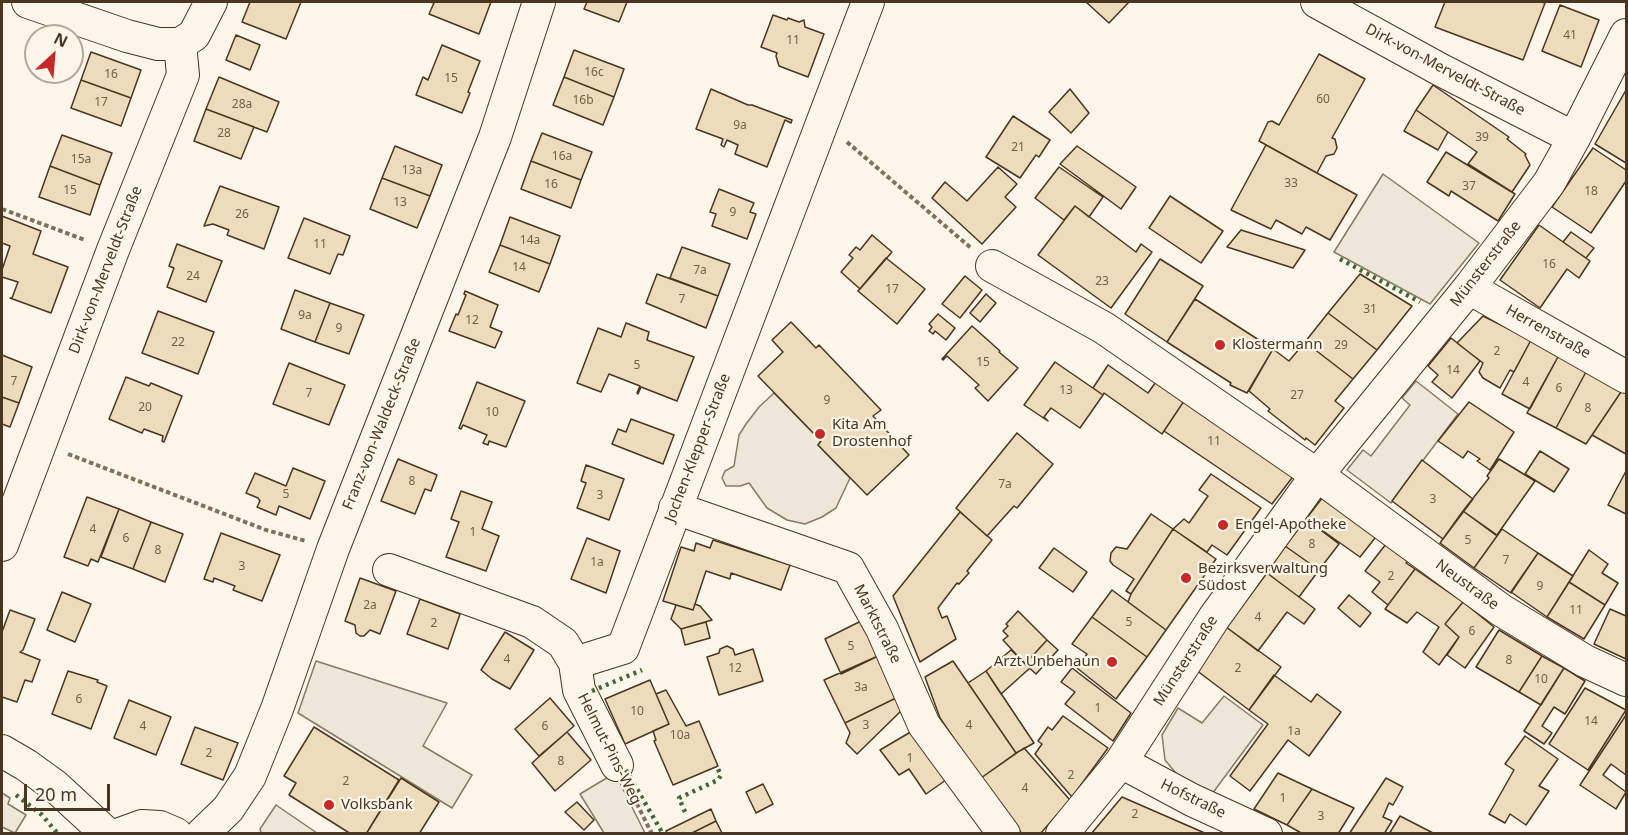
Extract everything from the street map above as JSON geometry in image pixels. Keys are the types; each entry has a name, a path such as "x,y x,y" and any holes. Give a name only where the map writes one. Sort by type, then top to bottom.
{"street":[{"path":"28,2 127,36 158,44 180,44 194,35 211,2"},
{"name":"Franz-von-Waldeck-Straße","path":"202,834 228,809 250,776 277,709 333,549 495,137 539,2"},
{"name":"Jochen-Klepper-Straße","path":"574,663 623,648 868,2"},
{"name":"Dirk-von-Merveldt-Straße","path":"1317,2 1441,70 1574,138"},
{"name":"Münsterstraße","path":"1062,834 1121,762 1214,618 1317,476 1469,288 1548,183 1574,138 1626,35"},
{"name":"Dirk-von-Merveldt-Straße","path":"2,545 13,477 39,443 183,75 180,44"},
{"path":"992,266 1104,328 1317,476"},
{"name":"Herrenstraße","path":"1469,288 1626,376"},
{"name":"Neustraße","path":"1317,476 1501,610 1586,661 1626,681"},
{"name":"Marktstraße","path":"675,508 848,568 882,629 924,725 1004,834"},
{"path":"389,570 532,622 563,644 574,663"},
{"name":"Helmut-Pins-Weg","path":"574,663 579,690 617,765"},
{"path":"2,751 55,786 107,834"},
{"name":"Hofstraße","path":"1121,762 1192,800 1266,834"},
{"path":"120,834 142,826 160,827 176,834"}],"path":[{"path":"821,125 839,135 992,266"},
{"path":"2,209 113,250"},
{"path":"39,443 266,530 333,549"},
{"name":"Helmut-Pins-Weg","path":"617,765 652,834"}],"shaded area":[{"path":"1383,174 1479,243 1430,304 1334,252"},
{"path":"1416,381 1458,414 1391,503 1347,470 1363,450 1371,456 1410,405 1402,398"},
{"path":"774,393 821,441 818,445 850,478 836,508 805,524 787,520 767,508 749,483 740,486 726,486 722,478 725,471 734,466 739,435 759,407"},
{"path":"316,661 447,703 423,746 472,775 452,808 298,713"},
{"path":"1224,696 1263,725 1212,794 1180,778 1165,760 1162,735 1178,708 1202,723"},
{"path":"615,773 645,833 604,833 580,794"},
{"path":"2,793 10,798 8,804 26,815 15,833 2,827"},
{"path":"276,805 317,833 261,833 260,829"}],"building":[{"path":"250,2 301,2 286,39 242,22"},
{"path":"430,2 491,2 479,34 429,14 434,3"},
{"path":"587,2 627,2 619,22 584,9"},
{"path":"1086,2 1129,2 1109,23"},
{"path":"1445,2 1545,3 1523,60 1435,27"},
{"path":"1560,5 1599,20 1581,67 1542,51"},
{"path":"773,15 799,22 804,20 805,27 824,34 808,77 779,66 777,53 761,47"},
{"path":"236,35 260,45 250,70 226,60"},
{"path":"442,45 480,61 462,113 416,95 423,77 428,80"},
{"path":"574,50 624,69 614,97 564,77"},
{"path":"91,52 141,70 131,98 84,81 84,72"},
{"path":"1319,54 1365,79 1332,138 1335,139 1337,148 1334,154 1326,156 1317,173 1259,141 1268,122 1272,121 1279,125"},
{"path":"219,77 279,102 267,132 206,109"},
{"path":"564,77 614,97 603,125 553,105"},
{"path":"84,81 131,98 121,126 71,108 80,84 84,84"},
{"path":"1433,85 1509,137 1507,139 1526,154 1530,165 1512,192 1468,164 1477,152 1416,110"},
{"path":"711,89 792,120 791,123 785,120 767,167 735,154 738,145 727,140 724,147 721,145 723,139 696,129"},
{"path":"1070,89 1089,113 1071,133 1049,112"},
{"path":"1626,90 1626,163 1595,144"},
{"path":"206,109 254,127 241,159 194,141"},
{"path":"1416,110 1448,132 1438,150 1404,131"},
{"path":"1013,116 1050,140 1039,157 1036,155 1020,178 986,157"},
{"path":"542,133 592,152 581,180 531,161"},
{"path":"62,135 112,153 100,185 50,166"},
{"path":"1266,145 1357,195 1330,240 1306,227 1302,234 1276,220 1271,229 1231,210"},
{"path":"395,146 442,165 430,196 382,178"},
{"path":"1077,146 1136,187 1121,209 1060,164"},
{"path":"1593,148 1626,170 1626,181 1591,233 1552,207"},
{"path":"1446,152 1515,194 1498,221 1451,191 1449,196 1427,182"},
{"path":"531,161 581,180 571,208 521,189"},
{"path":"50,166 100,185 90,215 39,197"},
{"path":"998,167 1017,184 1005,197 1016,207 982,244 932,198 945,182 967,201"},
{"path":"1059,167 1103,197 1089,217 1075,206 1064,220 1035,198"},
{"path":"382,178 430,196 417,228 370,209"},
{"path":"220,186 279,207 264,249 227,235 229,230 213,224 204,226"},
{"path":"719,189 754,203 750,212 756,214 747,239 712,226 716,214 710,212"},
{"path":"1170,196 1223,231 1201,263 1149,228"},
{"path":"1075,206 1136,252 1141,244 1152,252 1111,308 1038,255"},
{"path":"2,216 41,231 33,254 68,267 51,313 10,298 18,282 2,277 10,246 2,243"},
{"path":"510,217 560,236 550,264 500,245"},
{"path":"304,218 350,236 343,255 338,254 330,274 288,258"},
{"path":"1539,225 1590,261 1579,278 1567,269 1540,308 1500,280"},
{"path":"1241,230 1305,250 1293,268 1227,247"},
{"path":"1571,232 1594,248 1586,258 1563,242"},
{"path":"872,235 892,252 860,289 841,272 853,258 849,255 856,247 860,250"},
{"path":"177,244 222,261 206,302 167,287 174,268 169,266"},
{"path":"500,245 550,264 539,292 489,272"},
{"path":"682,247 730,264 718,296 670,278"},
{"path":"886,258 925,289 897,324 858,291"},
{"path":"1160,259 1203,286 1167,342 1125,314"},
{"path":"657,274 718,296 706,328 646,303"},
{"path":"1360,274 1412,306 1377,350 1328,313"},
{"path":"965,276 982,290 960,318 942,304"},
{"path":"295,290 330,303 315,342 281,329"},
{"path":"465,291 498,305 490,327 502,332 495,348 449,331 466,295"},
{"path":"986,294 996,303 980,322 970,313"},
{"name":"Klostermann","path":"1195,299 1273,349 1247,393 1230,385 1231,383 1167,342"},
{"path":"330,303 364,315 349,354 315,342"},
{"path":"158,311 214,332 198,374 142,353"},
{"path":"1328,313 1377,350 1353,379 1305,342"},
{"path":"938,314 955,328 946,340 935,331 933,334 929,331 932,327 929,324"},
{"path":"1483,316 1531,340 1514,372 1510,370 1500,388 1483,378 1479,372 1483,363 1457,343"},
{"path":"791,322 816,348 819,345 881,410 873,416 909,455 867,495 818,445 821,441 758,376 783,352 772,340"},
{"path":"626,323 649,332 647,340 694,357 677,401 641,387 638,394 640,386 609,374 601,392 577,383 598,328 621,337"},
{"path":"972,326 1018,368 988,401 975,388 979,385 947,356 942,359"},
{"path":"1451,338 1480,361 1452,398 1432,382 1438,375 1428,366"},
{"path":"1531,340 1559,355 1530,409 1502,394"},
{"path":"1305,342 1353,379 1335,401 1344,408 1315,445 1306,438 1305,440 1268,411 1270,409 1249,391 1273,349 1289,361"},
{"path":"2,355 32,367 19,403 2,397"},
{"path":"1559,355 1587,370 1556,428 1527,413"},
{"path":"1055,362 1103,395 1080,428 1051,408 1044,417 1048,421 1024,405"},
{"path":"289,363 345,385 329,425 273,404"},
{"path":"1108,365 1148,393 1158,379 1186,398 1162,434 1104,393 1103,395 1093,388"},
{"path":"1587,370 1623,389 1586,444 1556,428"},
{"path":"126,377 149,386 151,383 182,396 164,442 162,441 163,436 144,429 142,433 109,419"},
{"path":"477,382 525,401 506,447 489,441 488,445 483,443 487,435 463,425 461,429 459,428"},
{"path":"1623,389 1626,391 1626,454 1592,435"},
{"path":"2,397 19,403 10,427 2,424"},
{"path":"1186,398 1295,474 1272,504 1164,431"},
{"path":"1469,402 1514,432 1490,470 1468,451 1463,458 1438,441"},
{"path":"631,419 674,435 663,464 612,444 618,429 626,432"},
{"path":"1017,433 1053,464 1017,508 1014,506 987,536 956,508"},
{"path":"1540,451 1569,469 1554,492 1525,474"},
{"path":"398,459 437,475 431,491 425,489 415,514 381,501"},
{"path":"1499,459 1535,481 1497,535 1463,511 1489,478 1487,476"},
{"path":"1422,460 1473,499 1443,539 1392,501"},
{"path":"586,465 624,479 609,520 577,508 586,483 581,481"},
{"path":"293,468 325,481 310,519 279,506 276,515 257,507 260,501 258,498 246,493 255,473 286,486"},
{"path":"1626,471 1626,514 1608,505"},
{"path":"1211,474 1261,508 1227,555 1212,545 1207,552 1173,529 1184,519 1189,523 1208,496 1199,490"},
{"path":"461,491 492,502 482,529 499,536 486,571 446,557 459,522 451,519"},
{"path":"1326,493 1379,533 1360,557 1306,519"},
{"path":"87,497 119,509 98,562 91,559 88,566 64,557"},
{"path":"119,509 151,522 133,569 101,557"},
{"path":"1463,511 1497,536 1474,568 1440,543"},
{"path":"960,512 992,540 967,571 969,573 959,584 957,583 938,608 942,618 947,616 956,639 920,662 893,596"},
{"path":"1151,514 1173,529 1131,594 1126,591 1134,579 1113,565 1110,561 1111,553 1116,547 1127,549"},
{"path":"1306,519 1339,544 1319,570 1285,546"},
{"path":"151,522 183,534 165,582 133,569"},
{"path":"1173,529 1216,559 1166,630 1128,602"},
{"path":"1502,529 1538,553 1511,593 1474,568"},
{"path":"221,533 280,555 262,601 233,590 235,586 214,578 213,582 204,579"},
{"path":"587,538 620,551 606,593 571,579"},
{"path":"713,540 790,565 781,590 731,573 730,579 706,571 693,610 663,601 681,547 694,551 696,543 710,548"},
{"path":"1386,544 1415,569 1388,605 1372,592 1380,582 1365,571"},
{"path":"1285,546 1319,570 1299,597 1267,573"},
{"path":"1054,548 1087,572 1073,592 1039,568"},
{"path":"1589,550 1608,564 1602,573 1618,583 1605,605 1569,582"},
{"path":"1538,553 1573,576 1547,617 1511,592"},
{"path":"1415,569 1463,602 1445,624 1459,637 1439,665 1423,652 1439,627 1417,612 1407,623 1385,609"},
{"path":"1267,573 1315,609 1304,624 1287,612 1258,651 1226,627"},
{"path":"360,578 396,591 380,634 370,630 364,636 360,636 356,633 355,625 345,621"},
{"path":"1569,582 1605,605 1584,639 1547,617"},
{"path":"1112,590 1166,630 1147,657 1092,617"},
{"path":"62,592 91,604 75,642 47,630"},
{"path":"1349,595 1371,613 1360,627 1338,608"},
{"path":"420,599 460,614 448,649 407,634"},
{"path":"1463,602 1494,627 1465,668 1447,655 1459,637 1445,624"},
{"path":"695,604 700,606 712,620 681,629 671,619 676,605 693,610"},
{"path":"1610,609 1626,616 1626,659 1594,644"},
{"path":"10,610 35,619 23,650 20,652 40,660 32,682 25,680 17,702 2,697 2,632"},
{"path":"1018,611 1047,640 1025,664 1003,640 1008,636 1003,631 1008,626 1006,624"},
{"name":"Arzt Unbehaun","path":"1092,617 1147,657 1116,699 1077,668 1087,654 1072,644"},
{"path":"861,621 878,656 841,674 825,639"},
{"path":"706,622 710,638 685,645 681,629"},
{"path":"1226,627 1281,667 1249,710 1196,670"},
{"path":"1499,630 1542,656 1519,692 1476,667"},
{"path":"505,632 534,650 510,689 481,670"},
{"path":"1047,640 1058,650 1036,674 1025,664"},
{"path":"727,646 733,649 735,655 753,649 763,681 719,695 707,657 719,653 720,649"},
{"path":"1011,650 1030,668 1001,694 986,671"},
{"path":"878,656 898,697 845,723 824,680"},
{"path":"1542,656 1564,668 1541,705 1519,692"},
{"path":"953,661 1016,753 981,778 940,718 925,677"},
{"path":"1072,668 1131,713 1113,741 1065,704 1075,692 1061,682"},
{"path":"1564,668 1585,681 1565,714 1554,707 1542,726 1552,733 1544,744 1524,731"},
{"path":"68,671 98,680 97,682 107,686 91,729 52,714"},
{"path":"986,671 1034,743 1016,753 968,683"},
{"path":"1274,675 1311,702 1317,694 1341,712 1309,756 1288,740 1250,791 1230,776 1268,724 1249,710"},
{"path":"650,680 669,724 625,744 605,699"},
{"path":"1585,688 1626,710 1588,770 1549,744"},
{"path":"666,690 686,726 699,721 718,766 673,785 654,741 656,740 653,731 669,724 656,694"},
{"path":"898,697 903,709 857,754 846,743 850,733 845,723"},
{"path":"550,698 574,726 539,756 515,729"},
{"path":"129,700 171,717 156,755 114,738"},
{"path":"1626,715 1626,775 1611,764 1603,775 1626,792 1616,809 1580,785"},
{"path":"1063,716 1108,748 1072,797 1035,754 1042,744 1038,741 1048,727 1052,730"},
{"path":"195,727 238,743 223,780 181,764"},
{"path":"314,727 399,780 366,834 351,834 289,795 296,783 284,776"},
{"path":"914,730 946,780 926,794 909,769 899,775 880,750"},
{"path":"567,732 591,760 555,791 532,763"},
{"path":"1525,736 1558,759 1539,786 1549,791 1526,825 1510,814 1505,823 1489,814 1514,770 1505,764"},
{"path":"1024,748 1070,800 1040,834 1022,834 981,778"},
{"path":"1278,773 1312,789 1287,825 1254,809"},
{"path":"401,778 439,802 419,834 366,834"},
{"path":"1386,778 1403,787 1393,805 1389,803 1383,817 1392,821 1384,834 1349,834"},
{"path":"763,784 773,804 756,813 746,792"},
{"path":"1312,789 1354,808 1338,834 1303,834 1287,825"},
{"path":"1122,797 1207,834 1091,834"},
{"path":"577,802 594,820 584,830 565,812"},
{"path":"711,809 716,821 690,834 667,834 666,831"},
{"path":"1400,816 1435,834 1389,834"},
{"path":"716,821 722,833 690,834"}],"hedge":[{"path":"1340,259 1420,302"},
{"path":"592,691 642,670"},
{"path":"685,812 679,798 718,780 721,775 718,769"},
{"path":"626,770 663,834"},
{"path":"16,795 42,815 58,834"}],"place":[{"name":"Klostermann","path":"1220,345"},
{"name":"Kita Am Drostenhof","path":"820,434"},
{"name":"Engel-Apotheke","path":"1223,525"},
{"name":"Bezirksverwaltung Südost","path":"1186,578"},
{"name":"Arzt Unbehaun","path":"1112,662"},
{"name":"Volksbank","path":"329,805"}]}
